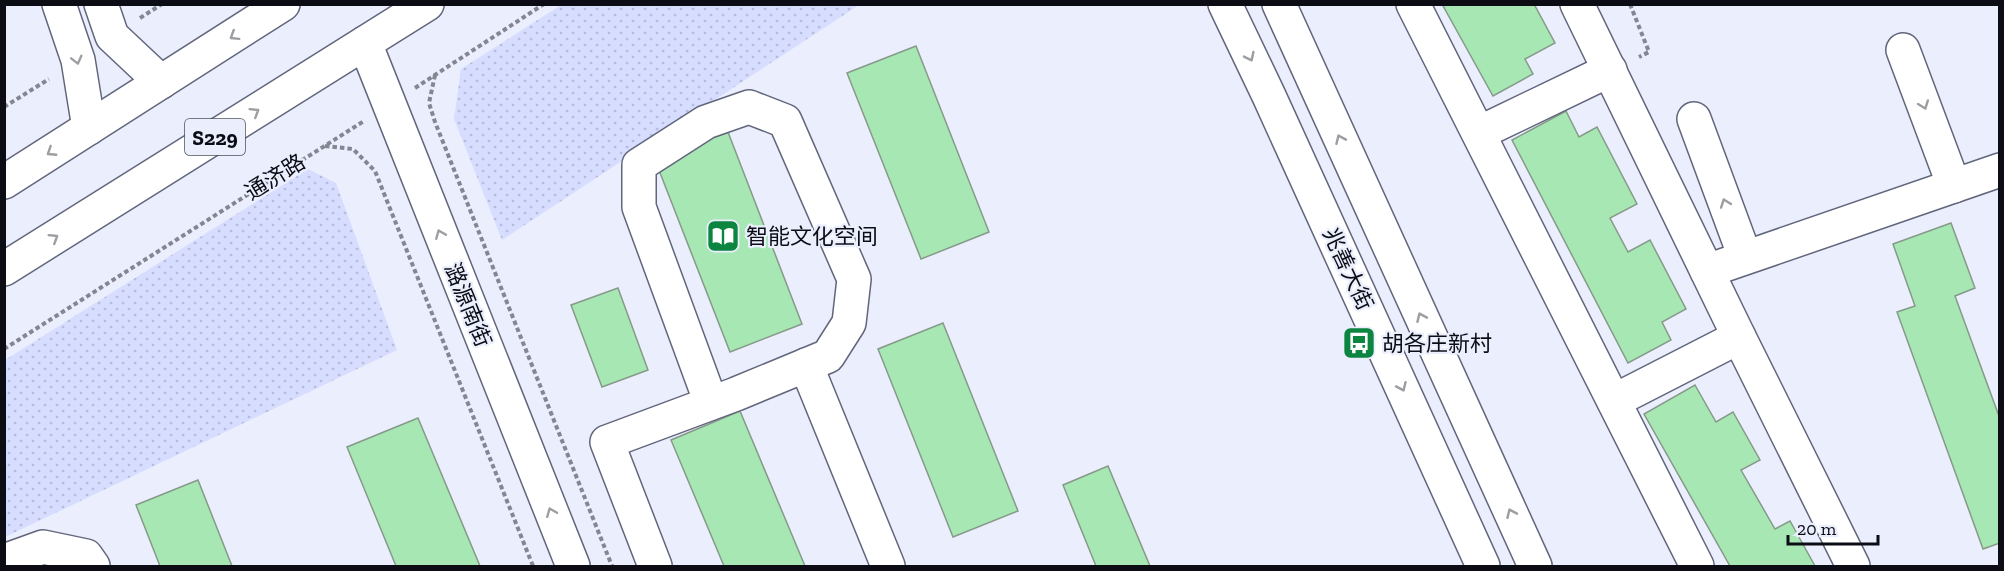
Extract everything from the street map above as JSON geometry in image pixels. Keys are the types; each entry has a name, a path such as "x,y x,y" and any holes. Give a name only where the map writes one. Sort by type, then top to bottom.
{"street":[{"path":"59,4 78,60 89,128"},
{"path":"100,4 112,36 161,82"},
{"path":"4,182 283,4"},
{"name":"S229","path":"4,269 427,4"},
{"name":"兆善大街","path":"1225,4 1483,567"},
{"name":"兆善大街","path":"1279,4 1535,567"},
{"path":"1413,4 1697,567"},
{"path":"1577,4 1738,338 1853,567"},
{"name":"潞源南街","path":"365,44 573,567"},
{"path":"1903,50 1954,186"},
{"path":"1479,133 1610,70"},
{"path":"656,567 607,442 711,403 828,356 849,323 854,279 785,121 749,107 706,122 639,165 639,207 711,403"},
{"path":"1694,119 1745,257"},
{"path":"1707,271 2000,170"},
{"path":"1614,401 1738,338"},
{"path":"806,365 888,567"},
{"path":"4,561 43,547 86,556 93,567"}],"path":[{"name":"通济路","path":"4,349 388,106 544,4"},
{"path":"1610,70 1649,52 1630,4"},
{"name":"潞源南街","path":"435,74 429,102 435,122 612,567"},
{"name":"潞源南街","path":"324,146 353,149 375,171 533,567"}],"shaded area":[{"path":"561,5 859,5 502,240 454,119 461,69"},
{"path":"308,169 336,183 397,350 5,537 5,360"}],"building":[{"path":"1442,4 1534,4 1555,43 1525,59 1533,74 1493,96"},
{"path":"916,46 989,232 921,259 847,73"},
{"path":"1566,111 1579,137 1597,127 1637,204 1610,218 1628,252 1650,240 1686,309 1662,322 1671,340 1628,363 1512,140"},
{"path":"728,132 802,324 730,352 655,160"},
{"path":"1951,223 1975,288 1955,296 2000,419 2000,543 1983,549 1897,312 1915,306 1893,244"},
{"path":"618,288 648,370 602,387 571,305"},
{"path":"943,323 1018,511 953,537 878,349"},
{"path":"1695,385 1716,422 1733,412 1760,460 1741,470 1775,529 1790,521 1815,566 1730,566 1644,414"},
{"path":"740,411 805,566 724,566 671,440"},
{"path":"418,418 480,566 396,566 347,447"},
{"path":"1108,466 1150,566 1096,566 1063,485"},
{"path":"198,480 232,566 160,566 136,505"}],"place":[{"name":"智能文化空间","path":"723,236"},
{"name":"胡各庄新村","path":"1359,343"}]}
